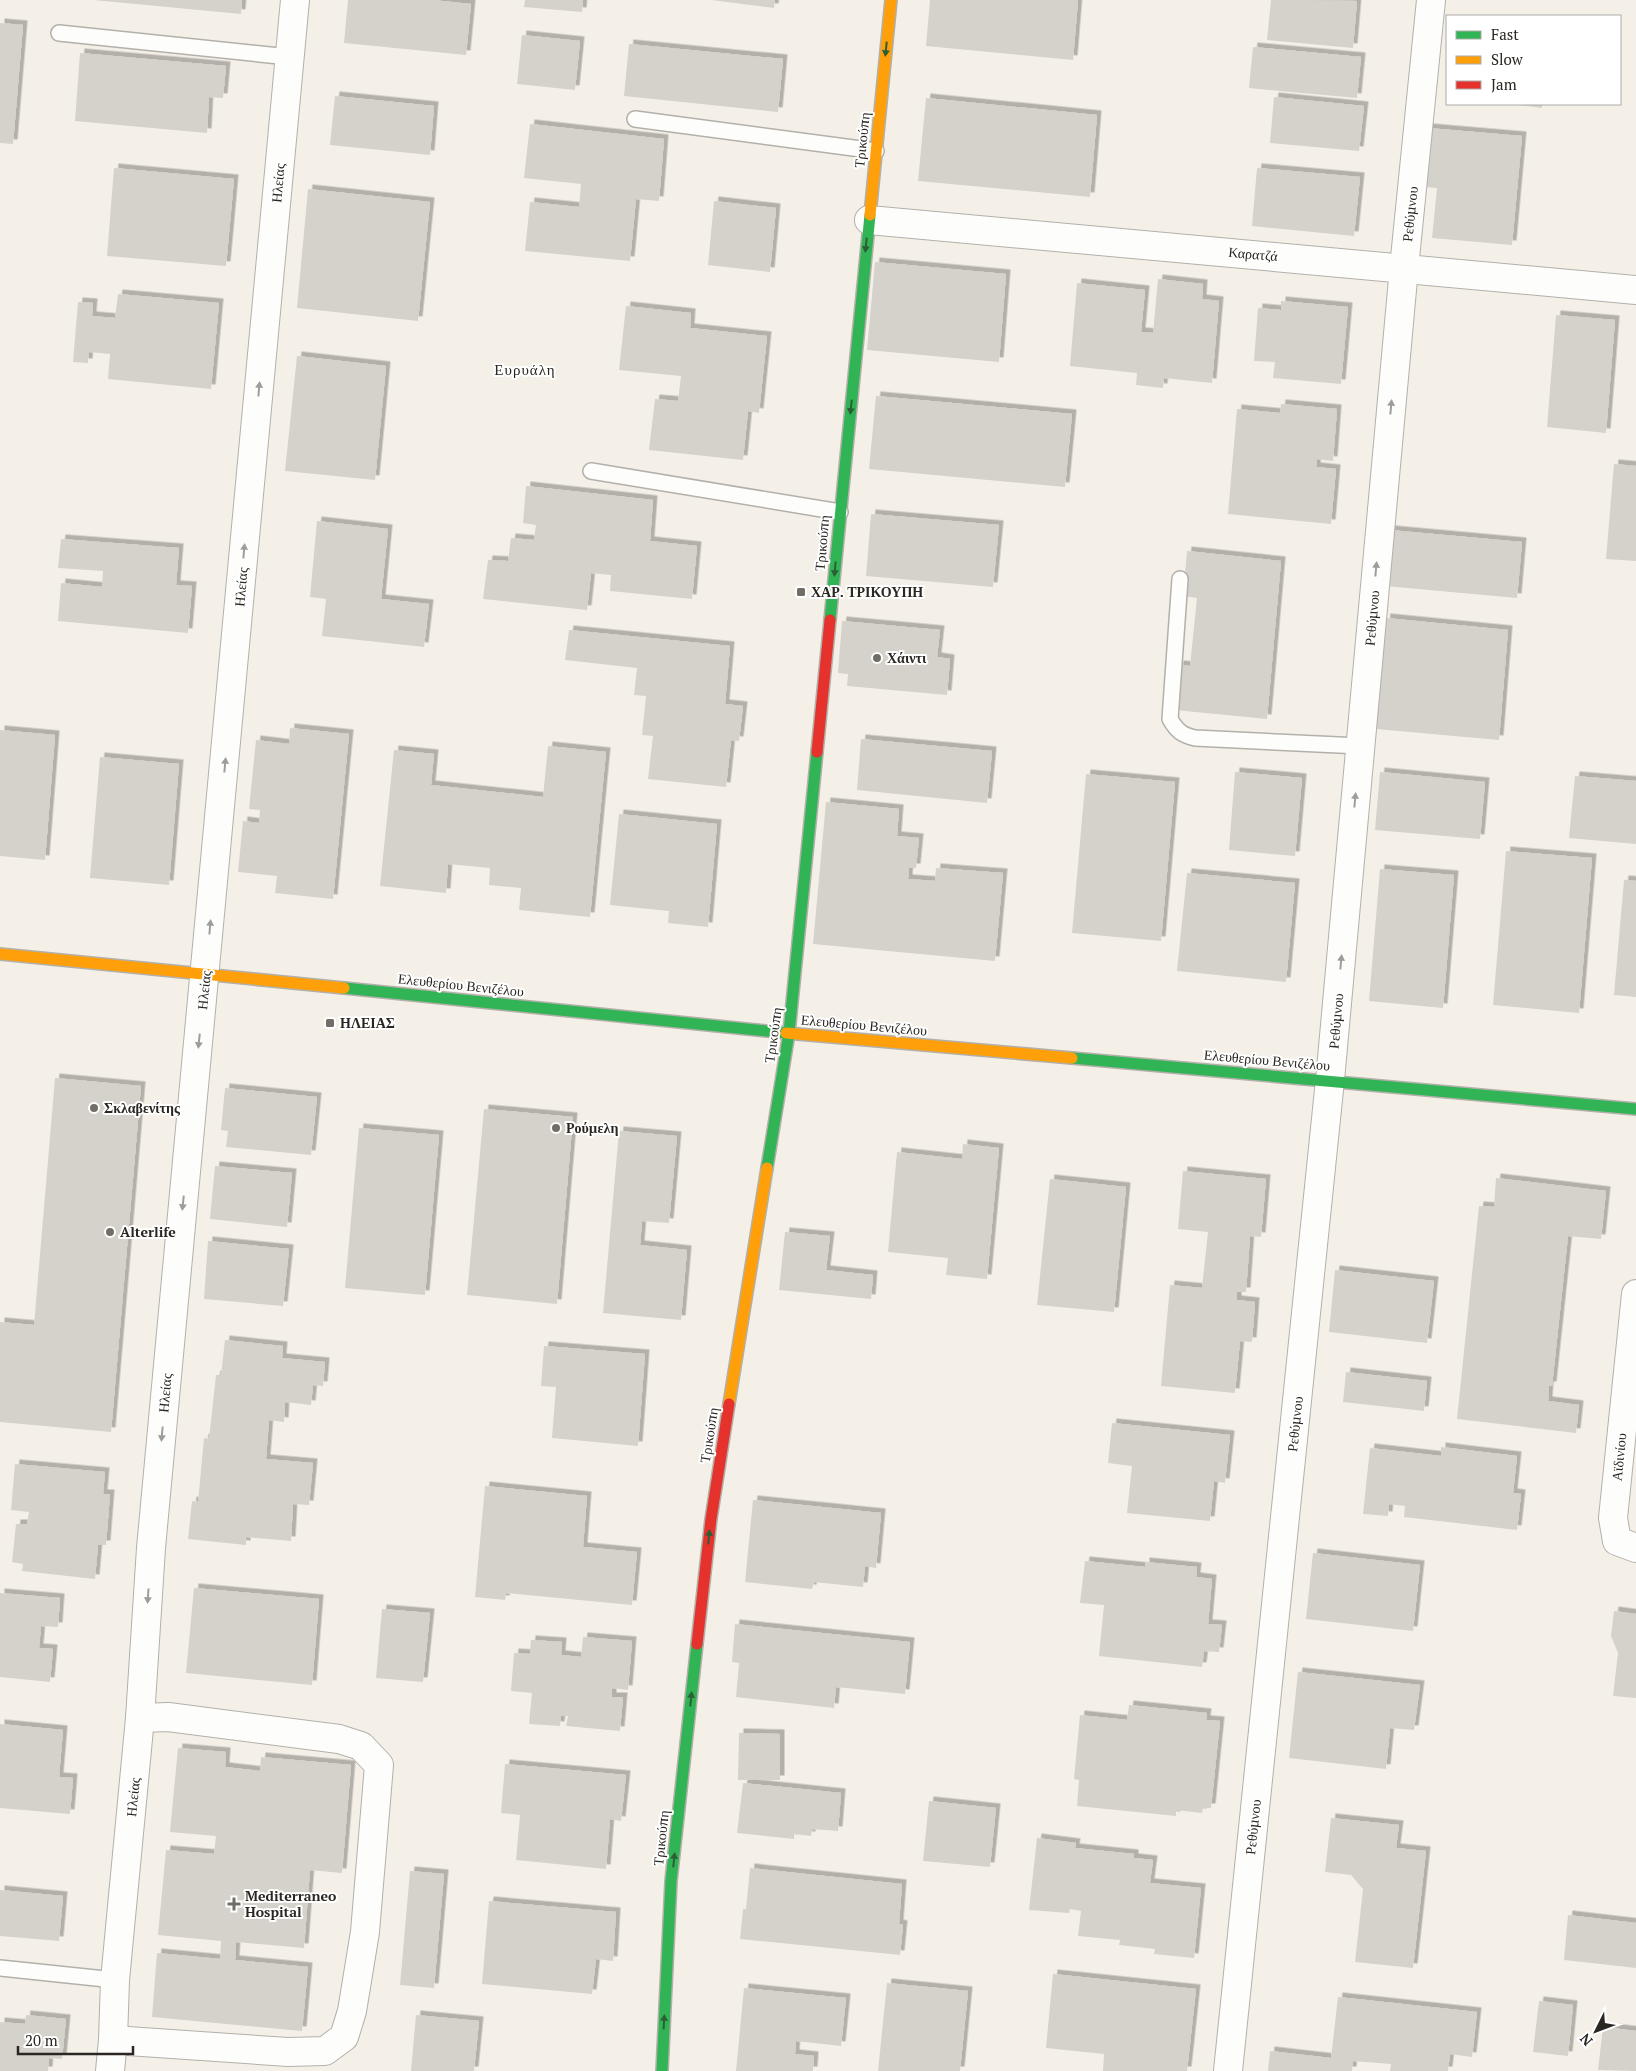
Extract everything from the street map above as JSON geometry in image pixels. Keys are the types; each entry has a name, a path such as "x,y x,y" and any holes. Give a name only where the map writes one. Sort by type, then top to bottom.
{"street":[{"name":"Ηλείας","path":"110,2071 115,1980 140,1718 152,1548 295,0"},
{"name":"Τρικούπη","path":"662,2071 671,1881 711,1519 789,1033 891,0"},
{"name":"Ρεθύμνου","path":"1228,2071 1330,1080 1404,268 1431,0"},
{"name":"Καρατζά","path":"869,220 1636,290"},
{"name":"Ελευθερίου Βενιζέλου","path":"0,954 789,1033 1330,1080 1636,1109"},
{"name":"Αϊδινίου","path":"1636,1294 1613,1518 1616,1541 1636,1548"},
{"path":"113,2040 297,2052 324,2051 344,2037 352,2011 366,1932 376,1819 379,1765 361,1746 339,1739 168,1717 140,1718"}],"lane":[{"path":"58,33 289,57"},
{"path":"635,119 876,151"},
{"path":"591,471 840,512"},
{"path":"1180,579 1170,719 1177,730 1185,736 1195,738 1360,746"},
{"path":"0,1968 115,1980"}],"building":[{"path":"93,0 242,0 241,14"},
{"path":"348,0 432,0 471,4 466,55 344,43"},
{"path":"525,0 583,0 582,12 524,7"},
{"path":"711,0 775,0 774,8"},
{"path":"930,0 1078,0 1073,60 926,46"},
{"path":"1271,0 1357,1 1353,48 1267,40"},
{"path":"0,23 23,25 13,144 0,143"},
{"path":"522,35 580,41 575,90 517,84"},
{"path":"629,44 783,59 778,112 624,96"},
{"path":"1253,47 1361,57 1357,98 1249,88"},
{"path":"80,53 226,66 223,98 209,97 207,133 75,121"},
{"path":"335,96 434,106 430,155 330,145"},
{"path":"1274,97 1364,106 1359,151 1270,143"},
{"path":"926,98 1097,115 1090,197 918,181"},
{"path":"1520,105 1542,105 1542,108"},
{"path":"530,124 664,139 659,201 636,199 630,261 525,251 530,202 579,207 581,184 524,178"},
{"path":"1428,128 1522,136 1512,245 1432,238 1437,188 1423,187"},
{"path":"114,168 234,179 226,266 107,256"},
{"path":"1257,168 1360,177 1354,236 1252,226"},
{"path":"308,189 430,202 418,321 297,308"},
{"path":"714,201 776,208 770,272 708,265"},
{"path":"875,262 1006,274 999,362 867,350"},
{"path":"1158,279 1203,284 1202,299 1219,301 1212,383 1164,378 1163,388 1136,385 1137,373 1070,366 1077,283 1145,290 1141,332 1153,333"},
{"path":"118,294 219,303 211,389 108,379 110,354 89,352 88,363 73,362 78,302 93,303 92,316 115,318"},
{"path":"1281,301 1348,307 1341,384 1273,378 1275,362 1254,361 1258,308 1281,310"},
{"path":"626,306 691,313 690,328 767,336 759,413 748,411 743,460 649,450 655,399 678,401 681,376 619,370"},
{"path":"1556,315 1615,320 1606,433 1547,427"},
{"path":"297,356 386,366 375,480 285,471"},
{"path":"876,396 1072,414 1065,487 869,469"},
{"path":"1281,404 1337,409 1333,461 1317,459 1316,467 1336,469 1331,524 1228,514 1237,409 1280,413"},
{"path":"1614,464 1636,466 1636,561 1606,559"},
{"path":"526,486 653,500 650,541 697,546 692,599 610,591 611,575 591,573 587,610 483,599 488,560 508,561 511,538 534,540 536,525 523,523"},
{"path":"871,514 999,525 993,587 866,576"},
{"path":"317,521 388,529 381,599 429,604 424,647 322,636 326,599 310,597"},
{"path":"1390,530 1522,542 1517,598 1385,586"},
{"path":"61,539 179,548 176,585 192,586 188,633 58,621 61,583 102,587 103,571 58,568"},
{"path":"1187,551 1281,561 1267,719 1175,710 1179,665 1190,666 1197,598 1183,596"},
{"path":"1386,618 1508,630 1499,740 1376,729"},
{"path":"842,621 940,630 937,657 950,659 947,695 847,686 848,674 838,673"},
{"path":"569,630 730,646 725,704 743,706 739,741 731,740 726,787 648,779 653,736 642,735 646,696 634,695 637,668 565,660"},
{"path":"290,728 349,734 333,899 275,893 277,876 238,872 243,821 259,823 260,810 249,809 256,740 289,744"},
{"path":"0,730 55,735 45,860 0,856"},
{"path":"861,739 992,751 987,803 857,790"},
{"path":"548,746 606,752 590,917 519,910 521,888 489,885 490,868 448,864 446,893 380,886 394,750 434,754 431,785 543,797"},
{"path":"100,757 179,764 169,885 90,878"},
{"path":"1235,772 1302,778 1295,856 1229,850"},
{"path":"1380,772 1485,782 1480,839 1375,830"},
{"path":"1086,774 1175,782 1161,941 1072,933"},
{"path":"1575,776 1636,781 1636,844 1569,838"},
{"path":"826,802 899,809 897,836 919,838 916,868 909,868 908,879 935,881 936,868 1003,873 995,961 813,944"},
{"path":"619,814 717,824 708,927 668,923 669,911 610,905"},
{"path":"1506,851 1592,858 1579,1013 1493,1005"},
{"path":"1380,869 1454,875 1443,1008 1369,1001"},
{"path":"1187,873 1295,883 1286,982 1177,971"},
{"path":"1624,880 1636,881 1636,997 1614,995"},
{"path":"55,1078 141,1086 111,1432 0,1422 0,1322 34,1325"},
{"path":"225,1088 317,1097 311,1155 226,1147 228,1131 221,1130"},
{"path":"484,1109 573,1117 557,1304 467,1295"},
{"path":"359,1128 439,1135 425,1295 345,1288"},
{"path":"619,1131 677,1136 669,1223 642,1221 640,1245 687,1250 681,1320 603,1313"},
{"path":"963,1144 999,1148 987,1279 946,1275 948,1258 888,1252 897,1152 962,1159"},
{"path":"215,1166 292,1173 287,1227 210,1219"},
{"path":"1183,1171 1266,1179 1261,1237 1250,1236 1246,1292 1237,1292 1237,1300 1255,1302 1252,1342 1240,1341 1235,1393 1161,1386 1170,1285 1202,1288 1208,1232 1178,1229"},
{"path":"1496,1178 1606,1191 1601,1239 1568,1236 1552,1386 1549,1386 1548,1401 1579,1405 1576,1433 1457,1419 1479,1206 1494,1207"},
{"path":"1050,1179 1126,1187 1114,1312 1037,1305"},
{"path":"785,1232 830,1236 826,1270 873,1275 871,1299 779,1290"},
{"path":"208,1241 289,1249 283,1306 204,1299"},
{"path":"1335,1270 1434,1281 1427,1343 1329,1332"},
{"path":"225,1340 283,1346 282,1358 325,1362 323,1386 313,1385 311,1405 285,1402 284,1422 269,1420 266,1459 313,1463 309,1505 293,1504 291,1541 246,1537 246,1545 188,1539 192,1501 198,1502 204,1438 209,1439 216,1375 221,1375"},
{"path":"544,1346 645,1354 638,1446 552,1438 556,1387 541,1386"},
{"path":"1346,1372 1427,1381 1424,1411 1343,1402"},
{"path":"1112,1423 1230,1435 1225,1483 1214,1481 1210,1521 1127,1513 1132,1466 1108,1463"},
{"path":"1441,1447 1517,1456 1513,1493 1521,1494 1517,1530 1404,1517 1405,1506 1389,1504 1388,1516 1363,1514 1370,1448 1441,1456"},
{"path":"15,1464 105,1472 103,1494 110,1494 106,1545 98,1545 95,1579 22,1571 23,1564 12,1562 16,1524 27,1524 29,1512 11,1510"},
{"path":"485,1486 587,1496 583,1547 637,1552 632,1605 506,1593 505,1600 475,1597"},
{"path":"753,1500 881,1513 876,1568 865,1566 863,1587 814,1582 812,1589 745,1582"},
{"path":"1313,1553 1420,1565 1413,1631 1306,1619"},
{"path":"1085,1561 1145,1567 1145,1562 1197,1567 1196,1577 1212,1579 1208,1624 1222,1625 1219,1652 1204,1651 1202,1667 1099,1656 1104,1605 1080,1603"},
{"path":"194,1588 319,1599 312,1685 186,1673"},
{"path":"0,1593 60,1598 58,1627 41,1626 39,1648 53,1649 50,1682 0,1677"},
{"path":"382,1609 430,1613 423,1682 376,1678"},
{"path":"1614,1611 1636,1614 1636,1698 1613,1696 1618,1653 1611,1636"},
{"path":"735,1624 910,1642 905,1694 836,1687 834,1708 736,1697 739,1663 732,1662"},
{"path":"583,1637 632,1641 628,1690 612,1688 612,1697 623,1697 620,1731 566,1726 568,1716 561,1716 560,1726 529,1724 532,1693 511,1691 514,1653 530,1654 531,1640 562,1642 561,1655 581,1657"},
{"path":"1298,1672 1420,1685 1414,1730 1390,1728 1386,1769 1289,1758"},
{"path":"1129,1705 1207,1713 1206,1720 1220,1721 1211,1808 1203,1808 1202,1813 1176,1810 1176,1816 1077,1806 1079,1780 1074,1779 1080,1715 1127,1720"},
{"path":"0,1724 63,1730 59,1777 73,1778 70,1814 0,1808"},
{"path":"739,1733 780,1734 780,1780 738,1780"},
{"name":"Mediterraneo Hospital","path":"178,1748 226,1752 225,1767 260,1771 261,1757 351,1765 342,1873 310,1870 304,1948 236,1942 235,1960 308,1967 302,2031 152,2017 157,1953 220,1959 221,1941 158,1935 166,1850 214,1854 216,1836 170,1832"},
{"path":"505,1764 626,1775 621,1821 610,1819 606,1869 516,1860 520,1815 501,1813"},
{"path":"743,1783 841,1793 838,1831 812,1829 811,1836 794,1834 794,1839 737,1833"},
{"path":"929,1801 996,1808 990,1867 923,1861"},
{"path":"1331,1818 1399,1825 1396,1848 1426,1851 1413,1968 1355,1962 1363,1889 1351,1875 1325,1872"},
{"path":"1037,1838 1076,1843 1075,1848 1134,1854 1134,1858 1153,1860 1150,1883 1201,1888 1194,1958 1154,1954 1155,1949 1119,1945 1120,1940 1078,1936 1081,1911 1070,1909 1069,1913 1029,1910"},
{"path":"750,1868 902,1884 899,1924 903,1925 900,1955 740,1939 743,1909 746,1909"},
{"path":"410,1871 444,1874 434,1988 400,1985"},
{"path":"0,1890 63,1896 59,1941 0,1936"},
{"path":"489,1901 616,1912 613,1961 596,1959 592,1994 482,1984"},
{"path":"1568,1915 1636,1923 1636,1968 1564,1960"},
{"path":"1053,1974 1196,1989 1187,2071 1103,2071 1104,2054 1046,2048"},
{"path":"887,1983 968,1991 960,2071 878,2071"},
{"path":"744,1988 846,1998 841,2046 796,2041 795,2054 814,2056 813,2071 736,2071"},
{"path":"1338,1997 1477,2012 1472,2057 1450,2054 1448,2071 1390,2071 1391,2064 1353,2061 1352,2071 1268,2071 1270,2051 1331,2058"},
{"path":"1539,2001 1573,2005 1568,2056 1533,2052"},
{"path":"26,2015 66,2019 62,2059 49,2058 48,2071 0,2071 0,2022 25,2024"},
{"path":"416,2015 479,2021 474,2071 411,2071"},
{"path":"1603,2027 1636,2031 1636,2071 1598,2070"}],"traffic: fast":[{"path":"830,620 870,215"},
{"path":"767,1168 789,1033 817,752"},
{"path":"344,988 786,1033"},
{"path":"1072,1058 1636,1109"},
{"path":"662,2071 671,1881 697,1644"}],"traffic: slow":[{"path":"870,215 891,0"},
{"path":"0,954 344,988"},
{"path":"786,1033 1072,1058"},
{"path":"729,1404 767,1168"}],"traffic: jam":[{"path":"817,752 830,620"},
{"path":"697,1644 711,1519 729,1404"}],"place":[{"name":"ΧΑΡ. ΤΡΙΚΟΥΠΗ","path":"801,592"},
{"name":"Χάιντι","path":"877,658"},
{"name":"ΗΛΕΙΑΣ","path":"330,1023"},
{"name":"Σκλαβενίτης","path":"94,1108"},
{"name":"Ρούμελη","path":"556,1128"},
{"name":"Alterlife","path":"110,1232"},
{"name":"Mediterraneo Hospital","path":"234,1904"}],"district":[{"name":"Ευρυάλη","path":"525,370"}]}
